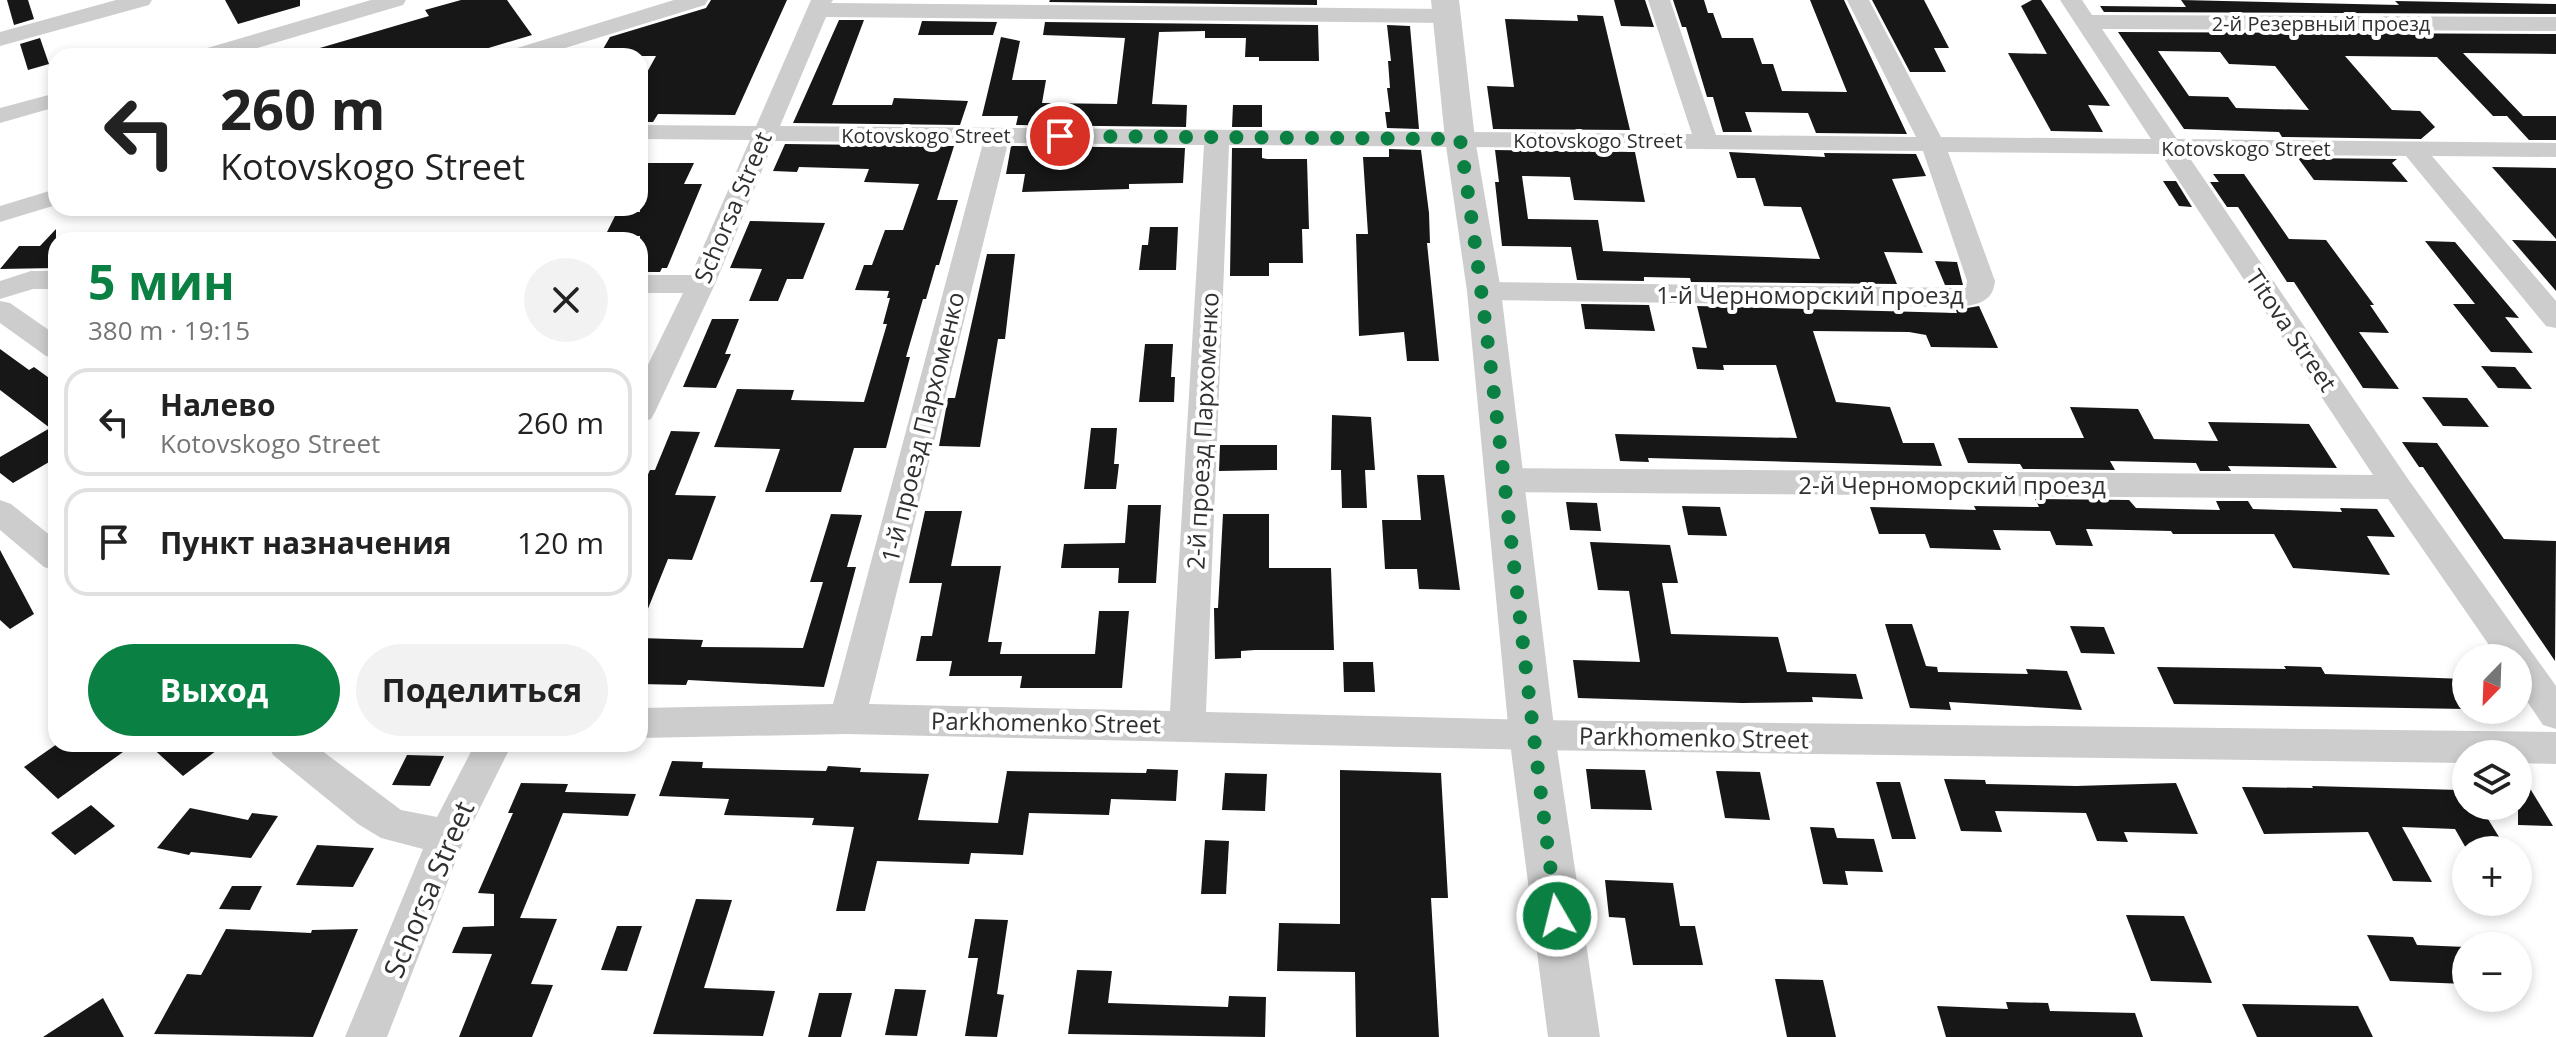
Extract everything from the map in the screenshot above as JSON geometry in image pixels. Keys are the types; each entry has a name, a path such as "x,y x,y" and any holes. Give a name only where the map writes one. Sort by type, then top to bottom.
{"street":[{"path":"0,39 141,0"},
{"path":"232,48 395,0"},
{"path":"541,48 697,0"},
{"path":"1659,0 1706,141"},
{"path":"1858,0 1933,145"},
{"path":"821,5 1446,8 1460,139 1484,291 1532,735 1574,1037"},
{"name":"Schorsa Street","path":"648,395 701,284 762,134 821,5"},
{"name":"2-й Резервный проезд","path":"2079,11 2556,24"},
{"name":"Titova Street","path":"2079,11 2397,487 2507,644"},
{"path":"0,116 48,102"},
{"name":"Kotovskogo Street","path":"648,132 2556,150"},
{"name":"1-й проезд Пархоменко","path":"847,719 997,136"},
{"name":"2-й проезд Пархоменко","path":"1187,724 1217,138"},
{"name":"1-й Черноморский проезд","path":"1484,291 1973,296 1980,291 1981,281 1933,145"},
{"path":"2412,148 2556,319"},
{"path":"0,214 48,199"},
{"path":"0,290 31,280 48,280"},
{"path":"648,284 701,284"},
{"path":"0,310 48,343"},
{"name":"2-й Черноморский проезд","path":"1506,480 2397,487"},
{"path":"0,512 48,551"},
{"name":"Titova Street","path":"2532,680 2556,714"},
{"name":"Parkhomenko Street","path":"648,723 847,719 1187,724 1532,735 2556,748"},
{"path":"296,752 371,812 394,826 447,836"},
{"name":"Schorsa Street","path":"366,1037 447,836 490,752"}],"building":[{"path":"7,0 28,0 34,19 14,25"},
{"path":"225,0 300,0 300,6 238,24"},
{"path":"461,0 507,0 532,35 489,48 320,48 429,16 425,10"},
{"path":"711,0 787,0 735,115 658,114 653,122 648,122 648,70 656,56 648,56 648,48 604,48 610,37 706,8"},
{"path":"1317,0 1317,5 1049,2"},
{"path":"1614,0 1645,0 1654,27 1621,26"},
{"path":"1673,0 1704,0 1708,13 1713,13 1722,38 1753,38 1762,64 1773,64 1782,91 1847,92 1810,0 1844,0 1907,134 1816,133 1808,113 1745,112 1752,132 1723,132 1713,97 1707,97 1686,27 1682,27"},
{"path":"1872,0 1924,0 1949,48 1934,48 1946,72 1910,72"},
{"path":"2032,0 2041,0 2110,106 2088,105 2103,132 2051,131 2008,53 2047,54 2021,6"},
{"path":"2181,0 2399,5 2395,1 2556,4 2556,14 2104,12 2100,6 2186,7"},
{"path":"1577,15 1603,16 1630,130 1493,129 1487,86 1514,87 1505,19 1578,21"},
{"path":"839,20 864,20 832,105 892,105 894,98 968,101 960,125 793,123"},
{"path":"922,21 997,22 993,35 918,35"},
{"path":"1045,22 1318,25 1319,61 1259,61 1259,57 1245,57 1246,38 1205,38 1205,31 1159,32 1152,104 1187,105 1186,127 1016,125 1018,116 982,116 1001,37 1020,41 1012,80 1046,80 1042,103 1117,104 1125,38 1043,35"},
{"path":"1387,25 1410,26 1419,129 1387,128 1385,112 1390,112 1388,61 1391,61"},
{"path":"2118,32 2556,34 2556,54 2463,53 2523,116 2556,116 2556,140 2529,140 2507,116 2493,116 2437,57 2345,56 2392,110 2420,111 2435,127 2421,139 2282,137 2279,132 2184,129","holes":["2158,51 2220,52 2229,64 2275,66 2309,110 2236,108 2228,97 2189,96"]},
{"path":"40,38 48,64 28,70 20,44"},
{"path":"1233,105 1262,105 1262,127 1232,127"},
{"path":"785,144 954,146 937,200 958,200 939,265 936,265 926,299 923,299 906,357 910,357 886,448 854,448 841,492 765,492 780,449 714,447 737,389 794,390 791,400 864,402 887,324 883,324 890,298 887,298 889,291 855,290 864,265 872,265 885,230 903,230 919,184 864,182 869,169 799,167 797,172 773,171"},
{"path":"1011,146 1185,148 1183,183 1129,184 1129,189 1022,192 1025,174 1006,174"},
{"path":"1232,148 1262,148 1262,158 1267,159 1307,159 1309,229 1302,229 1303,263 1269,263 1269,276 1230,276"},
{"path":"1389,149 1421,150 1429,213 1430,243 1427,243 1439,361 1407,361 1404,332 1359,336 1356,234 1368,234 1363,157 1389,157"},
{"path":"1495,150 1635,152 1645,202 1574,200 1570,177 1522,176 1528,219 1598,220 1603,251 1820,259 1801,207 1764,206 1755,178 1737,178 1729,152 1825,157 1824,153 1916,154 1926,176 1892,179 1923,253 1884,252 1897,284 1691,282 1690,278 1644,277 1644,281 1577,280 1571,247 1502,246"},
{"path":"2298,158 2397,159 2392,163 2408,182 2314,180"},
{"path":"648,163 694,163 684,184 702,184 667,268 662,268 660,272 648,272 648,232 607,232 615,216 648,216"},
{"path":"2492,167 2556,168 2556,239"},
{"path":"2213,174 2244,174 2289,239 2326,240 2374,305 2370,305 2389,333 2359,332 2399,389 2363,388 2294,282 2287,282 2238,207 2227,207 2210,182 2219,182"},
{"path":"2163,181 2176,181 2192,207 2179,206"},
{"path":"750,221 825,223 803,279 787,279 778,301 749,301 762,269 730,268"},
{"path":"1150,227 1178,227 1176,270 1139,270 1142,245 1148,245"},
{"path":"48,238 48,268 0,269 19,246 40,246"},
{"path":"2512,240 2556,241 2556,291"},
{"path":"2425,241 2455,242 2519,318 2505,317 2533,353 2491,352 2453,304 2475,304"},
{"path":"987,254 1015,254 1005,339 998,339 980,447 939,446 948,398 955,398"},
{"path":"1935,261 1957,262 1963,285 1945,285"},
{"path":"1581,304 1649,305 1655,331 1585,329"},
{"path":"1697,306 1957,313 1956,310 1979,306 1998,348 1931,347 1926,335 1909,332 1813,331 1836,402 1890,407 1903,443 1934,443 1942,466 1648,458 1649,462 1620,461 1615,434 1797,438 1776,365 1723,365 1724,370 1697,369 1692,347 1707,348"},
{"path":"712,319 739,319 725,354 731,354 716,388 683,387"},
{"path":"1145,344 1173,344 1171,377 1175,377 1174,402 1139,402"},
{"path":"0,349 29,370 34,367 48,377 48,426 0,390"},
{"path":"2481,366 2515,367 2532,389 2498,388"},
{"path":"2422,397 2467,398 2489,427 2443,426"},
{"path":"2070,407 2138,409 2154,439 2218,441 2208,422 2309,424 2337,468 2228,466 2231,471 2200,471 2196,463 2110,461 2115,470 2023,469 2020,464 1968,463 1958,438 2084,438"},
{"path":"1332,415 1371,417 1375,470 1365,470 1367,508 1342,508 1341,470 1331,470"},
{"path":"1091,428 1117,428 1114,464 1119,464 1116,489 1084,489"},
{"path":"48,429 48,463 13,483 0,473 0,457"},
{"path":"671,431 700,432 675,495 716,496 692,560 668,559 648,609 648,474 650,470 655,470"},
{"path":"2402,442 2437,443 2504,539 2556,541 2555,661 2423,467 2419,467"},
{"path":"1220,445 1277,445 1277,470 1219,471"},
{"path":"1417,475 1444,475 1460,590 1419,589 1417,569 1385,569 1382,520 1421,520"},
{"path":"2035,499 2129,500 2136,508 2220,510 2216,501 2248,501 2253,509 2342,512 2340,508 2377,509 2395,537 2367,536 2390,575 2293,568 2274,534 2173,534 2171,531 2086,529 2093,546 2056,545 2050,531 1993,530 2001,550 1930,548 1925,534 1879,534 1870,507 1976,510 1974,506 2039,507"},
{"path":"1566,502 1597,503 1601,531 1570,530"},
{"path":"1128,505 1161,505 1156,583 1118,583 1119,568 1061,568 1064,544 1125,543"},
{"path":"1682,506 1720,507 1727,536 1688,535"},
{"path":"925,511 962,511 951,566 1001,566 988,642 1002,642 1000,654 1095,654 1099,611 1129,611 1122,688 1020,688 1022,676 949,676 952,661 916,661 921,636 932,636 942,583 909,583"},
{"path":"831,514 862,515 847,567 856,567 824,687 688,680 686,685 648,684 648,638 703,640 701,647 803,648 823,582 810,582"},
{"path":"1223,514 1269,514 1269,568 1331,568 1334,650 1241,651 1241,658 1215,659 1214,608 1218,608"},
{"path":"1590,542 1670,545 1678,583 1662,583 1671,634 1778,637 1787,672 1856,674 1863,699 1812,697 1813,702 1742,703 1578,698 1573,660 1640,662 1629,591 1598,590"},
{"path":"0,550 34,614 10,629 0,620"},
{"path":"1885,624 1912,624 1926,666 1937,667 1938,672 2028,674 2026,669 2067,671 2082,710 1949,702 1951,710 1910,708"},
{"path":"2070,626 2104,627 2115,654 2081,653"},
{"path":"1343,662 1373,662 1375,692 1344,692"},
{"path":"2284,666 2321,667 2325,674 2452,679 2452,709 2174,704 2157,667 2286,669"},
{"path":"48,750 123,752 58,799 24,767"},
{"path":"157,752 214,752 183,776"},
{"path":"407,755 444,756 430,786 392,785"},
{"path":"672,761 703,762 702,768 826,771 828,766 861,768 860,772 929,774 918,820 998,823 1007,771 1146,773 1147,769 1178,770 1176,801 1111,799 1109,815 1029,813 1023,855 971,853 969,864 877,861 865,911 836,911 854,827 812,825 814,818 724,815 729,799 659,796"},
{"path":"1586,769 1645,770 1652,810 1591,809"},
{"path":"1340,770 1441,773 1448,898 1431,898 1439,1037 1356,1037 1355,972 1277,971 1279,923 1340,924"},
{"path":"1716,771 1760,772 1770,820 1725,818"},
{"path":"1225,773 1267,774 1265,811 1222,810"},
{"path":"1944,779 1985,780 1986,784 2076,786 2176,783 2198,834 2124,832 2128,842 2097,841 2086,813 1995,811 2002,832 1961,831"},
{"path":"1876,782 1900,782 1916,839 1892,839"},
{"path":"521,783 568,784 565,792 636,794 628,816 563,813 520,918 557,919 531,984 553,985 532,1037 459,1037 492,954 452,953 463,927 494,926 494,894 478,893 513,813 508,813"},
{"path":"2242,787 2452,790 2452,820 2489,820 2498,836 2459,836 2455,829 2402,827 2432,882 2393,881 2368,832 2264,834"},
{"path":"2532,792 2553,826 2518,825 2518,820 2532,820"},
{"path":"91,805 115,826 75,855 51,833"},
{"path":"190,808 248,820 252,813 278,816 251,858 191,852 189,855 157,848"},
{"path":"1810,827 1834,828 1837,838 1874,839 1883,872 1845,871 1848,885 1823,884"},
{"path":"1205,840 1229,841 1226,894 1201,894"},
{"path":"317,845 374,848 353,887 296,885"},
{"path":"1605,880 1673,883 1680,926 1695,926 1703,965 1633,965 1625,918 1609,917"},
{"path":"232,886 262,886 250,910 219,909"},
{"path":"696,899 732,900 704,988 775,991 763,1036 653,1034"},
{"path":"2126,915 2184,916 2212,983 2151,981"},
{"path":"975,919 1008,920 997,994 1004,995 997,1037 965,1036 978,958 968,958"},
{"path":"617,926 642,926 627,971 601,970"},
{"path":"226,929 311,933 312,930 358,929 313,1037 154,1034 187,974 201,975"},
{"path":"2367,935 2413,937 2417,945 2452,946 2452,983 2390,981"},
{"path":"1077,970 1112,971 1108,1003 1228,1007 1229,996 1266,997 1265,1037 1068,1034"},
{"path":"1775,979 1823,980 1836,1037 1787,1037"},
{"path":"895,989 926,990 917,1036 885,1035"},
{"path":"819,993 852,993 841,1037 808,1037"},
{"path":"103,998 124,1037 43,1037"},
{"path":"2006,1002 2048,1003 2050,1011 2135,1013 2143,1037 1946,1037 1937,1006 2008,1009"},
{"path":"2242,1004 2358,1006 2373,1037 2257,1037"}],"route":[{"path":"1060,136 1460,139 1484,291 1532,735 1557,916"}]}
